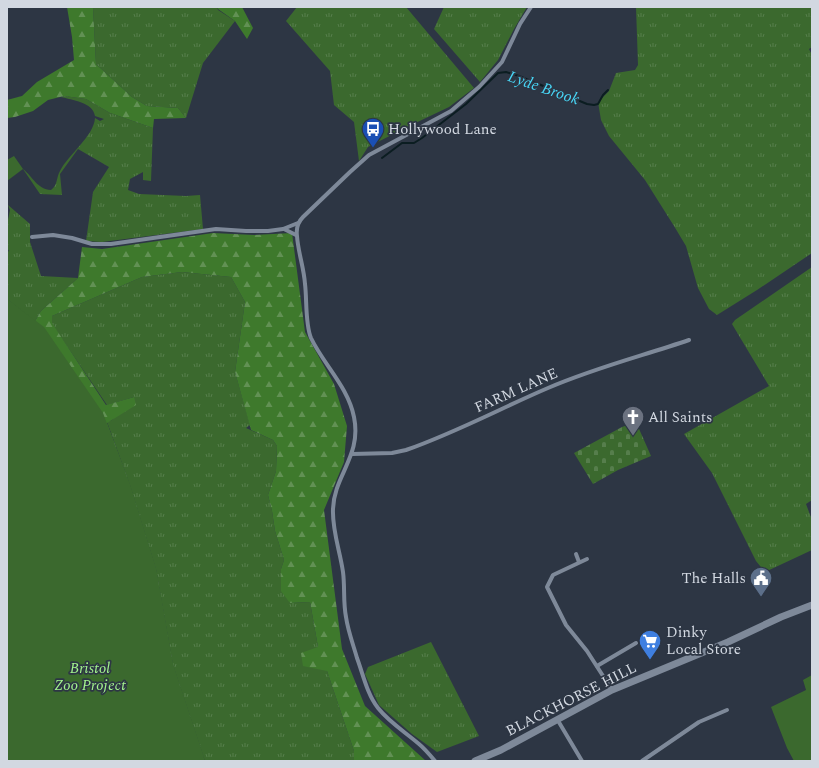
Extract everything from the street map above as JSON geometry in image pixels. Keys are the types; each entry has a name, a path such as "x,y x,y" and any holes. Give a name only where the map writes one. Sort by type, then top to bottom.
{"main road":[{"name":"BLACKHORSE HILL","path":"475,761 501,750 612,690 812,605"}],"street":[{"path":"32,237 52,235 92,244 111,244 216,229 246,231 283,229 298,223 369,155 451,111 479,87 502,62 520,24 531,7"},
{"path":"298,223 296,235 305,283 310,336 350,402 356,428 356,440 336,495 333,509 334,526 343,573 348,630 366,683 377,707 386,717 420,745 436,761"},
{"path":"283,229 296,235"},
{"name":"FARM LANE","path":"352,454 392,453 406,450 570,379 630,358 689,340"},
{"path":"576,554 579,562"},
{"path":"587,558 553,575 547,587 566,625 597,666 612,690"},
{"path":"597,666 636,643"},
{"path":"642,761 698,722 728,710"},
{"path":"557,719 582,761"}],"green space":[{"path":"67,7 93,7 96,64 132,97 147,106 178,108 186,118 154,119 153,128 110,113 86,99 64,96 48,100 33,111 7,118 7,100 22,96 37,82 74,60"},
{"path":"93,7 217,7 218,10 235,21 203,63 186,118 178,108 147,106 132,97 96,64"},
{"path":"217,7 242,7 253,28 247,39 235,21"},
{"path":"297,7 406,7 474,88 449,107 368,147 359,161 354,122 334,105 330,71 286,21"},
{"path":"444,7 527,7 498,60 480,82 434,29"},
{"path":"636,7 812,7 812,47 809,49 812,55 812,253 717,315 709,309 698,288 686,246 645,180 609,136 601,120 598,102 609,91 616,73 635,70 638,65"},
{"path":"64,96 86,99 110,113 153,128 151,181 143,180 143,172 130,179 128,190 139,194 186,196 200,195 203,229 102,242 86,241 93,192 109,167 78,149 60,174 62,195 40,194 23,169 39,185 51,190 55,186 59,174 64,165 90,132 94,125 95,118 100,121 104,119 95,116 90,108 81,102 61,97"},
{"path":"14,156 23,169 7,181 7,160"},
{"path":"8,205 30,224 30,242 41,276 78,278 41,311 35,321 7,299 7,252 9,251 7,248 7,225 10,210"},
{"path":"213,233 254,235 292,233 305,332 334,384 347,426 344,462 324,510 342,649 365,706 426,761 354,761 354,751 327,671 303,666 301,653 318,647 310,602 290,603 281,591 281,569 284,560 275,531 268,495 276,471 277,446 273,440 251,430 235,372 245,302 231,277 182,272 142,277 52,316 52,323 106,405 134,397 136,405 107,423 130,485 156,569 173,665 205,761 7,299 35,321 41,311 78,278 82,247 102,249"},
{"path":"812,267 812,500 806,504 812,520 812,550 765,572 756,561 712,473 684,434 769,386 732,324 735,320"},
{"path":"182,272 231,277 245,302 235,372 250,425 246,428 273,440 277,446 276,471 268,495 275,531 284,560 281,569 290,603 310,602 318,647 354,751 354,761 205,761 173,665 156,569 130,485 107,422 112,420 134,397 107,405 52,324 52,316 142,277"},
{"name":"Bristol Zoo Project","path":"7,299 44,327 103,413 130,485 156,569 173,665 205,761 7,761"},
{"path":"636,422 651,456 618,470 593,484 574,453 622,427"},
{"path":"431,642 479,736 437,752 412,734 379,705 365,674 368,667"},
{"path":"812,675 812,761 794,761 787,748 771,707 806,690 803,680"}],"waterway":[{"name":"Lyde Brook","path":"382,158 402,143 414,143 422,138 466,104 498,73 506,72 519,76 587,104 598,104 608,90"}],"place":[{"name":"Hollywood Lane","path":"373,148"},
{"name":"All Saints","path":"633,436"},
{"name":"The Halls","path":"761,598"},
{"name":"Dinky Local Store","path":"650,660"}]}
